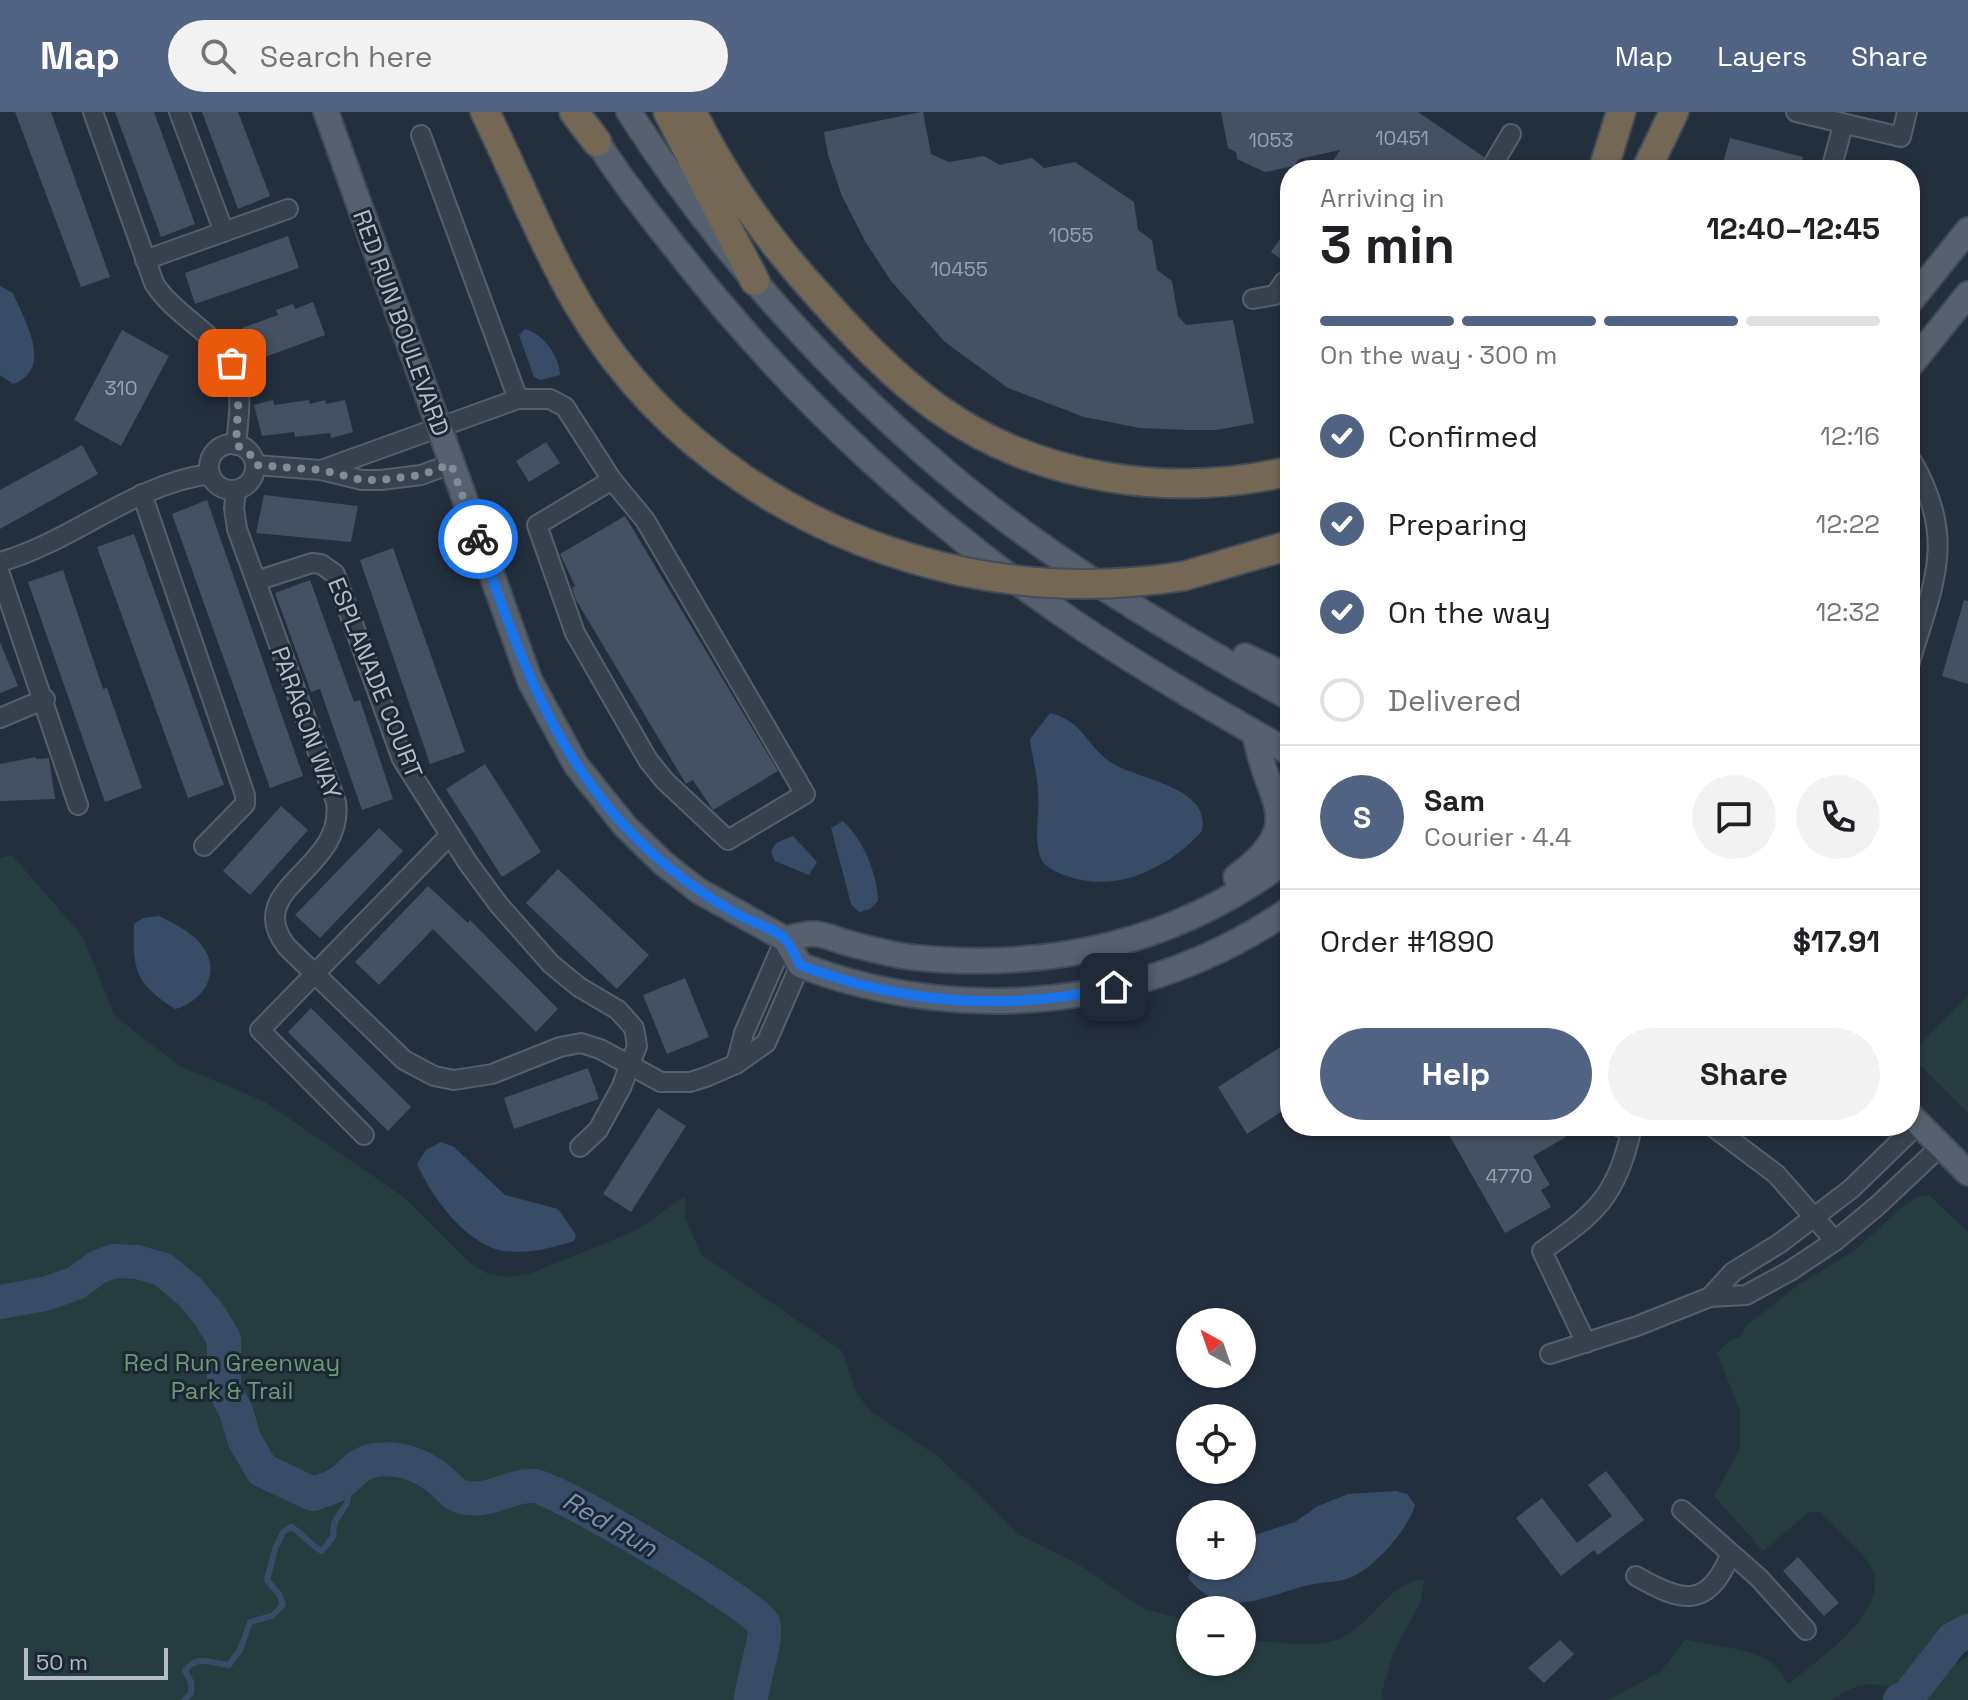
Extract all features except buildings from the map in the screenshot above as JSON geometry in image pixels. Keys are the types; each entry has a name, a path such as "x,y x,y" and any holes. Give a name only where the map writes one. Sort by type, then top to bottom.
{"highway":[{"path":"485,112 581,309 624,370 670,419 719,462 775,501 845,536 891,554 960,571 1058,585 1118,584 1184,576 1280,548"},
{"path":"577,112 597,142"},
{"path":"668,112 755,281"},
{"path":"692,112 730,182 778,250 870,351 917,393 953,418 1020,451 1113,479 1207,483 1280,472"},
{"path":"1606,160 1621,112"},
{"path":"1651,160 1674,112"}],"main road":[{"name":"RED RUN BOULEVARD","path":"326,112 530,681 576,765 609,809 663,863 719,904 785,939"},
{"path":"629,112 664,164 755,281 849,381 964,487 1068,563 1171,630 1280,692"},
{"path":"597,142 719,302 803,395 883,471 960,538 1076,623 1280,747"},
{"path":"1920,290 1968,230"},
{"path":"1920,354 1968,294"},
{"path":"1171,630 1231,648 1280,672"},
{"path":"1162,931 1252,865 1267,851 1275,836 1279,806 1271,783 1259,763 1255,733"},
{"path":"1280,864 1224,900 1162,931 1077,954 992,961 908,956 816,933 785,939 800,965 855,984 908,995 995,1001 1061,997 1131,983 1181,967 1253,934 1280,916"},
{"path":"1920,1127 1968,1173"}],"street":[{"path":"93,112 145,260 161,295 221,349 232,363 239,389 236,445"},
{"path":"179,112 224,232"},
{"path":"1796,112 1901,137 1907,112"},
{"path":"1834,160 1843,125"},
{"path":"1496,160 1511,134"},
{"path":"421,135 518,399"},
{"path":"145,260 288,209"},
{"path":"1253,299 1275,295 1280,288"},
{"path":"321,470 518,399 550,399 565,407 612,480 645,520 805,794 728,840 665,781 648,760 575,633 537,525 612,480"},
{"path":"228,445 236,445 249,452 255,465 250,481 236,490 220,487 210,474 215,452 228,445"},
{"path":"255,465 321,470 362,480 381,480 421,475 451,464"},
{"path":"0,562 57,542 142,494 180,479 210,474"},
{"path":"1920,478 1931,499 1939,543 1939,569 1920,630"},
{"name":"PARAGON WAY","path":"236,490 234,508 237,529 336,802 338,815 331,840 285,890 275,914 279,937 404,1060 434,1076 473,1079 560,1047 581,1043 600,1049 630,1068 661,1082 675,1084 698,1080 736,1064"},
{"path":"142,494 245,795 245,804 204,846"},
{"name":"ESPLANADE COURT","path":"256,581 312,563 321,564 335,574 402,759 484,887 551,964 629,1019 637,1037 630,1068 606,1117 580,1147"},
{"path":"0,574 45,699 78,805"},
{"path":"0,718 45,699"},
{"path":"364,1135 260,1030 450,835"},
{"path":"736,1064 744,1033 785,939"},
{"path":"736,1064 766,1043 800,965"},
{"path":"1586,1343 1542,1251 1582,1223 1615,1185 1630,1136"},
{"path":"1725,1136 1776,1174 1835,1241"},
{"path":"1710,1297 1733,1272 1816,1217 1874,1168 1899,1136"},
{"path":"1550,1354 1678,1311 1710,1297 1746,1295 1835,1241 1941,1146"},
{"path":"1682,1510 1759,1578 1806,1630"},
{"path":"1636,1576 1672,1594 1702,1594 1713,1588 1730,1555"}],"green space":[{"name":"Red Run Greenway Park & Trail","path":"12,855 83,937 115,1016 181,1067 264,1101 405,1198 470,1263 488,1274 510,1277 531,1273 637,1230 685,1196 685,1218 702,1255 842,1351 856,1392 870,1411 940,1458 1020,1535 1078,1564 1144,1609 1176,1617 1176,1676 1256,1676 1256,1641 1308,1644 1343,1637 1355,1630 1398,1589 1424,1579 1421,1601 1393,1654 1381,1695 1384,1700 0,1700 0,858"},
{"path":"1968,995 1968,1113 1920,1065 1920,1045"},
{"path":"1929,1195 1968,1232 1968,1617 1911,1672 1890,1687 1859,1686 1832,1700 1608,1700 1660,1672 1686,1639 1765,1658 1789,1684 1844,1637 1867,1608 1874,1593 1873,1570 1860,1552 1819,1512 1809,1512 1763,1551 1714,1496 1740,1449 1740,1411 1717,1353 1730,1340 1741,1336 1745,1327 1798,1285 1853,1252 1902,1207 1919,1196"},
{"path":"1968,1656 1968,1700 1915,1700 1947,1670"}],"water":[{"path":"0,286 13,293 33,343 32,367 26,377 13,384 0,375"},
{"path":"525,329 549,347 557,360 560,375 540,380 534,377 519,335"},
{"path":"1050,713 1069,721 1106,759 1183,793 1195,803 1202,815 1202,831 1159,866 1125,879 1089,881 1048,867 1038,847 1038,787 1030,739"},
{"path":"843,821 863,847 877,890 878,901 870,909 859,912 851,904 831,828"},
{"path":"793,836 817,862 809,875 775,861 771,852 776,843"},
{"path":"159,916 196,939 205,950 211,969 200,995 175,1009 144,983 136,965 134,924 143,918"},
{"path":"441,1142 454,1147 505,1195 558,1209 576,1235 574,1241 540,1250 514,1252 477,1240 452,1218 417,1164 426,1150"},
{"path":"1396,1491 1407,1494 1415,1505 1399,1534 1383,1553 1351,1578 1314,1584 1256,1600 1256,1596 1210,1596 1190,1580 1256,1580 1256,1535 1295,1522 1318,1506 1348,1494"}],"waterway":[{"name":"Red Run","path":"0,1302 45,1294 76,1283 98,1267 114,1261 137,1262 162,1269 189,1291 224,1339 224,1389 236,1411 244,1439 262,1470 313,1494 341,1482 362,1464 385,1459 409,1463 425,1470 462,1497 481,1498 525,1486 550,1492 614,1525 693,1572 752,1612 763,1623 764,1638 751,1700"},
{"path":"185,1700 191,1693 191,1682 185,1671 190,1666 199,1661 229,1665 240,1650 250,1622 272,1616 283,1605 279,1594 267,1580 283,1532 291,1527 322,1551 333,1537 334,1523 347,1503 353,1468"},
{"name":"Red Run","path":"1900,1700 1907,1698 1953,1639 1968,1631"}],"way so far":[{"path":"232,363 239,389 236,445 249,452 255,465 321,470 362,480 381,480 421,475 451,464 478,539"}],"route":[{"path":"478,539 539,701 591,786 609,809 663,863 719,904 785,939 800,965 882,991 957,1000 1027,1000 1114,987"}]}
